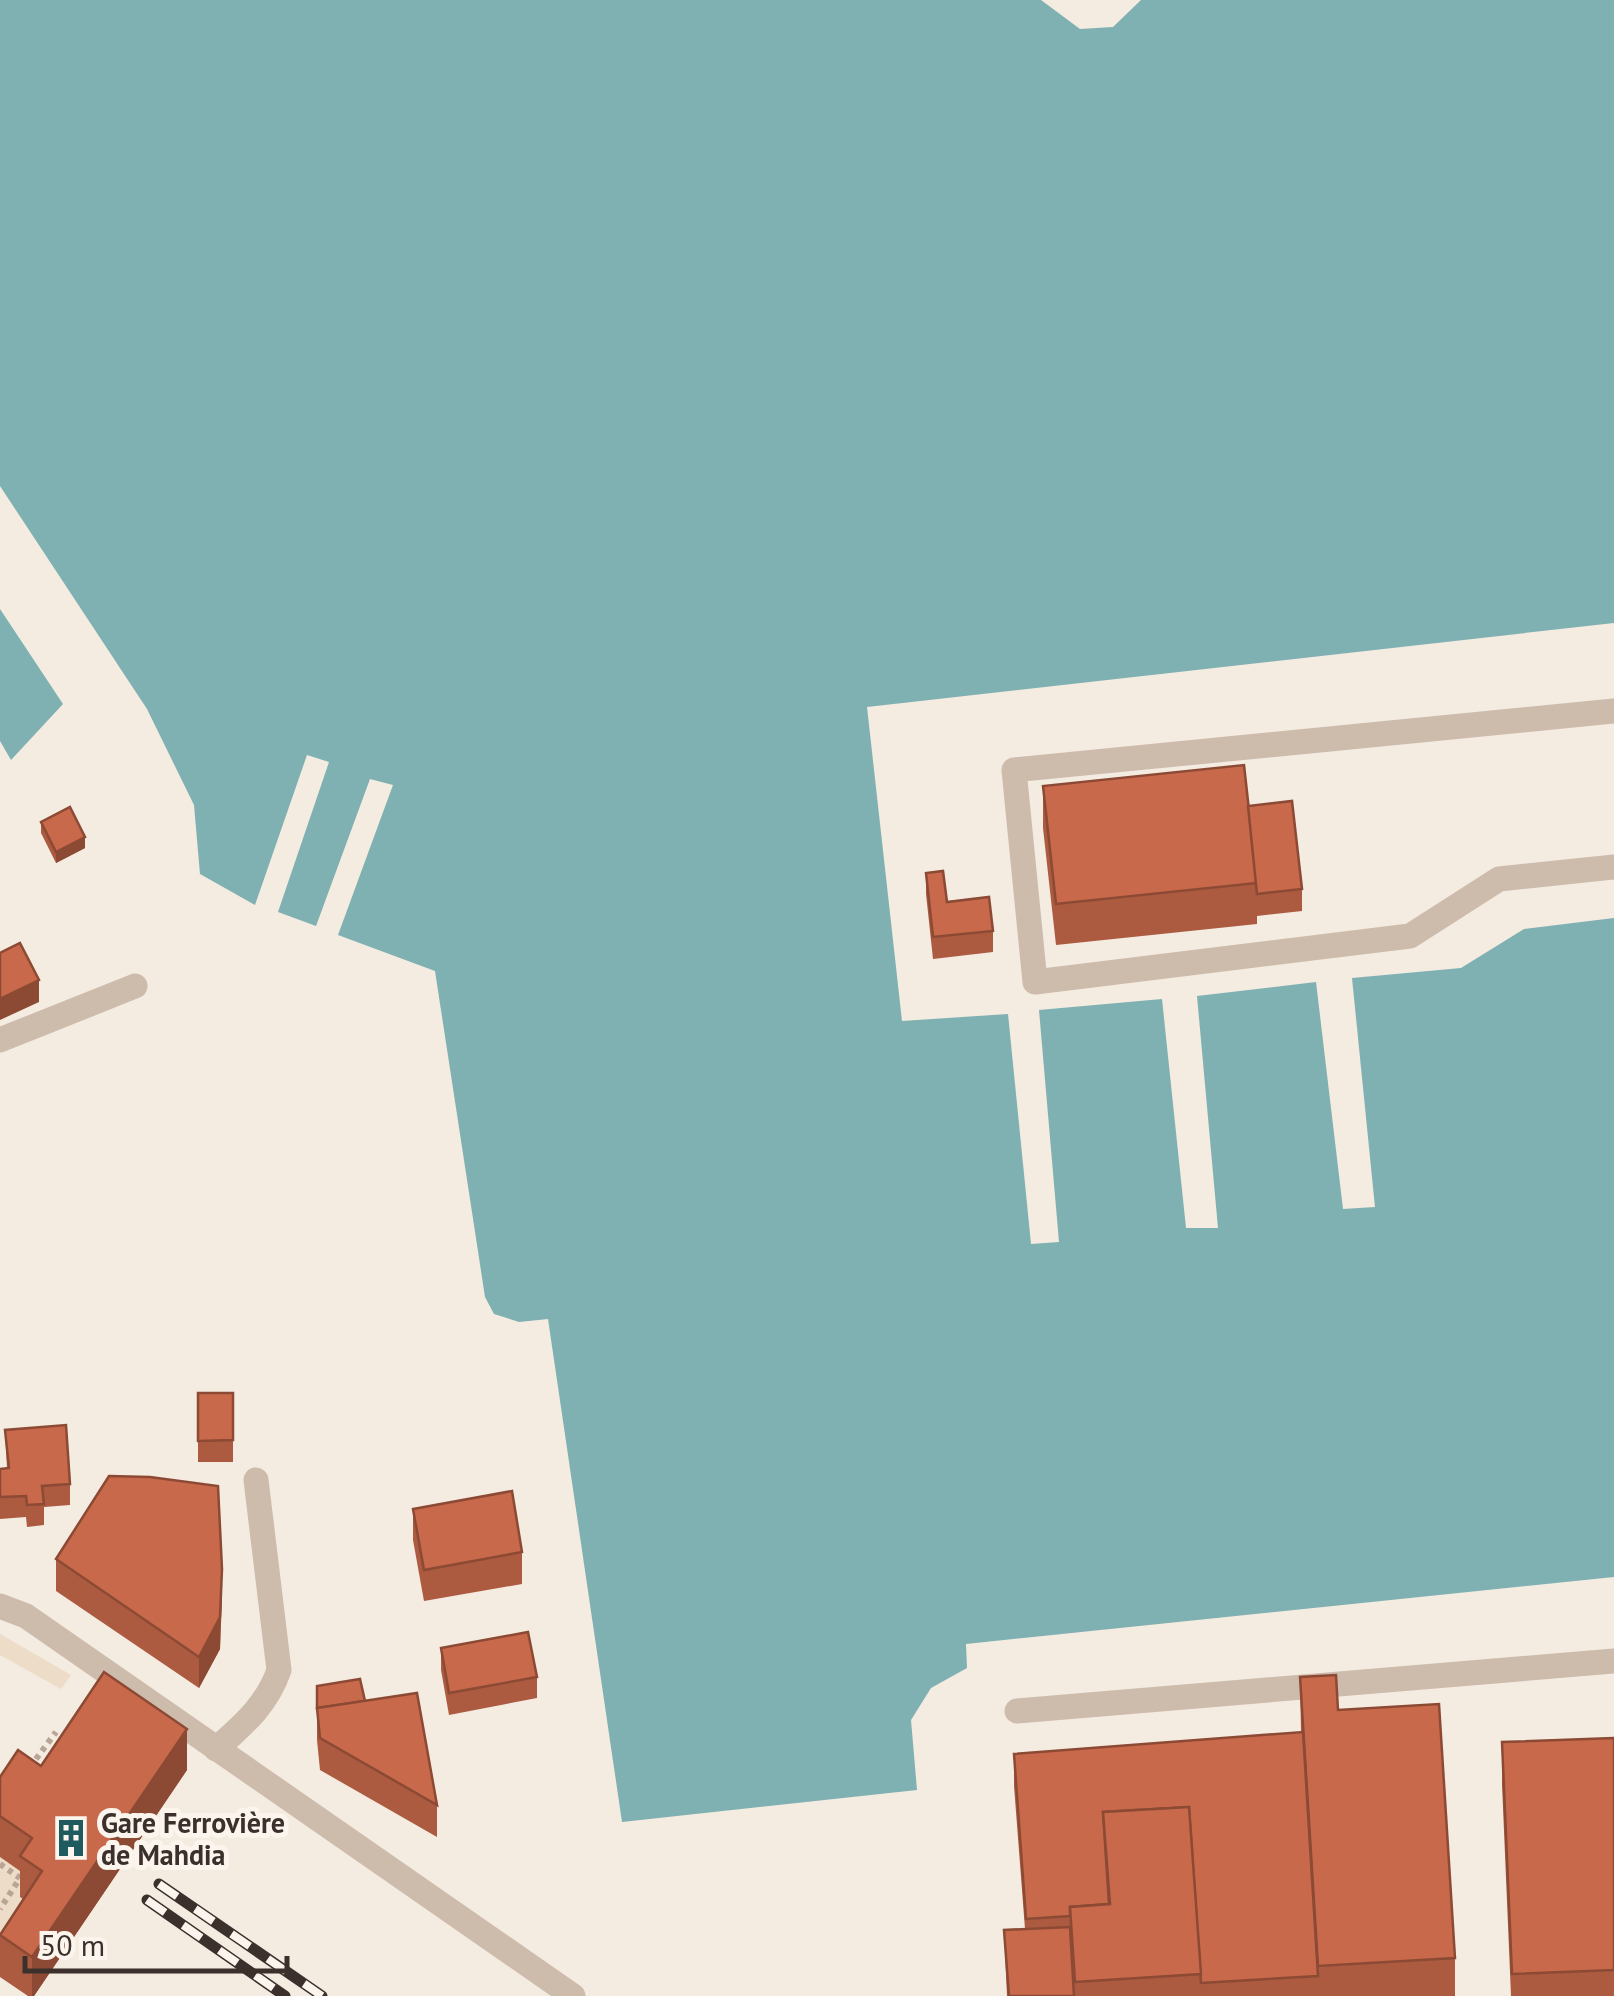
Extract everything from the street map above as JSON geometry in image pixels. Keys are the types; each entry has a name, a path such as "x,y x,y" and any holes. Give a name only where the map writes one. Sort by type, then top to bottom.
{"street":[{"path":"1614,710 1014,770 1035,982 1410,936 1499,879 1614,868"},
{"path":"0,1040 135,986"},
{"path":"216,1749 260,1708 279,1670 256,1480"},
{"path":"0,1606 26,1616 573,1996"},
{"path":"1018,1712 1614,1661"}],"path":[{"path":"29,1768 56,1732"},
{"path":"0,1864 20,1878 0,1909"}],"shaded area":[{"path":"0,1634 71,1675 61,1689 0,1655"},
{"path":"0,1857 32,1879 42,1912 0,1975"}],"water":[{"path":"0,0 1041,0 1080,29 1113,27 1141,0 1614,0 1614,623 867,707 902,1021 1008,1014 1031,1244 1059,1242 1039,1010 1162,999 1186,1228 1218,1228 1197,996 1316,982 1343,1209 1375,1207 1352,978 1461,968 1524,929 1614,918 1614,1577 966,1644 967,1668 931,1688 911,1720 917,1790 622,1822 548,1319 519,1322 494,1314 485,1297 435,971 338,935 393,785 370,779 316,926 278,912 329,762 307,755 255,905 200,874 194,805 147,709 0,486"},
{"path":"0,609 63,704 11,760 0,741"}],"building":[{"path":"1244,765 1257,883 1056,904 1043,786"},
{"path":"1292,801 1302,889 1257,894 1248,806"},
{"path":"70,807 85,837 56,852 41,822"},
{"path":"943,871 947,902 989,897 993,931 933,937 926,873"},
{"path":"20,943 39,980 0,999 0,953"},
{"path":"198,1393 233,1393 233,1440 198,1441"},
{"path":"66,1425 70,1484 42,1486 44,1504 27,1505 26,1496 0,1497 0,1469 9,1468 5,1430"},
{"path":"109,1476 218,1486 220,1617 199,1657 56,1559"},
{"path":"512,1491 522,1552 424,1570 413,1509"},
{"path":"528,1632 537,1677 449,1693 441,1648"},
{"name":"Gare Ferrovière de Mahdia","path":"104,1672 187,1729 32,1957 0,1935 42,1871 20,1856 32,1838 0,1816 0,1777 18,1750 41,1766"},
{"path":"1336,1675 1338,1710 1439,1704 1455,1958 1318,1966 1300,1677"},
{"path":"360,1679 365,1701 317,1708 317,1686"},
{"path":"417,1693 437,1805 320,1738 317,1708"},
{"path":"1303,1732 1318,1976 1201,1983 1189,1807 1103,1812 1109,1904 1070,1907 1070,1916 1026,1919 1014,1754"},
{"path":"1614,1738 1614,1970 1512,1974 1502,1742"},
{"path":"1189,1807 1201,1974 1075,1982 1070,1907 1110,1904 1103,1812"},
{"path":"1070,1927 1074,1996 1009,1996 1004,1930"}],"railway":[{"path":"159,1884 322,1996"},
{"path":"147,1900 285,1996"}],"place":[{"name":"Gare Ferrovière de Mahdia","path":"71,1838"}]}
